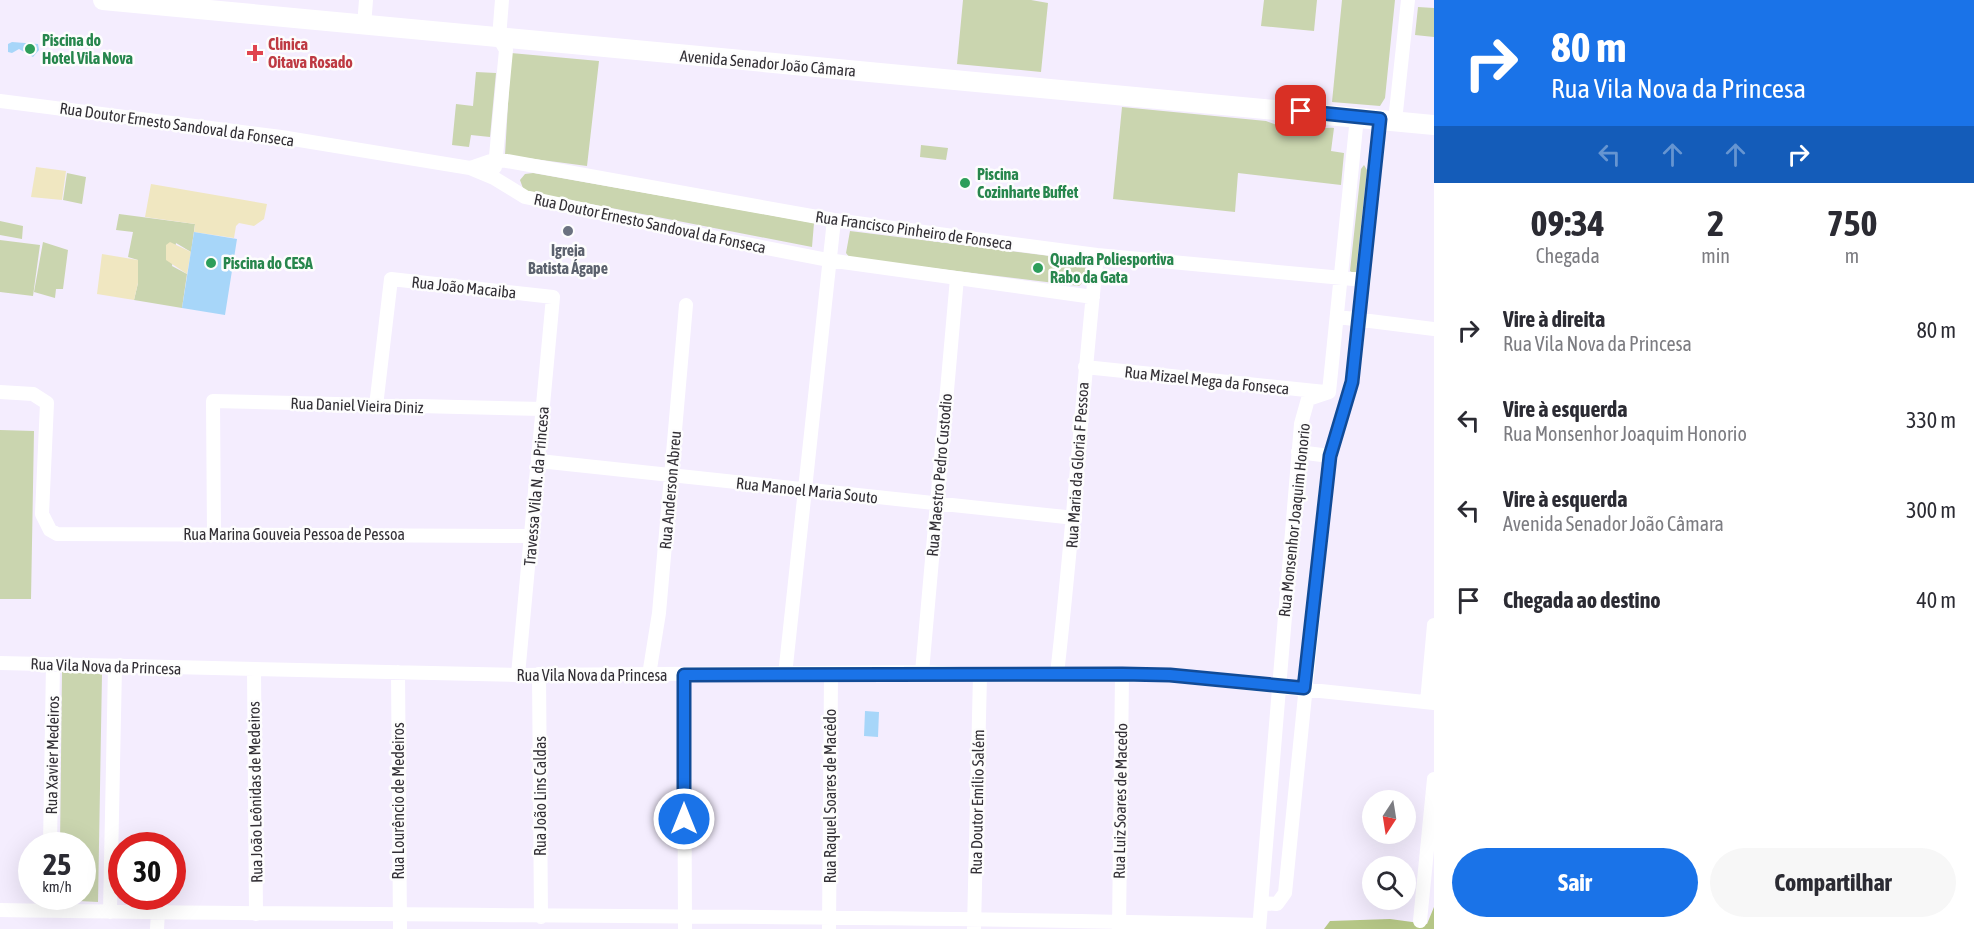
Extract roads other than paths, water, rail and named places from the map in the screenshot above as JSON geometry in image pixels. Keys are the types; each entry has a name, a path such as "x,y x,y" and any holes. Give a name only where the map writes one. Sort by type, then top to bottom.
{"main road":[{"name":"Avenida Senador João Câmara","path":"103,0 1434,124"}],"street":[{"path":"364,26 366,0"},
{"path":"494,178 506,50 499,38 502,0"},
{"name":"Rua Monsenhor Joaquim Honorio","path":"1262,903 1278,904 1285,893 1304,688 1330,456 1352,382 1376,162 1388,120 1408,0"},
{"name":"Rua Doutor Ernesto Sandoval da Fonseca","path":"0,101 281,137 470,168 494,178 525,196 828,260 1093,297"},
{"path":"1329,392 1357,117"},
{"name":"Rua Francisco Pinheiro de Fonseca","path":"470,168 496,159 834,220 1097,255 1364,280"},
{"path":"1353,161 1376,162"},
{"path":"785,675 834,220"},
{"name":"Rua Maria da Gloria F Pessoa","path":"1058,674 1075,518 1085,367 1097,255"},
{"name":"Rua Maestro Pedro Custodio","path":"922,672 957,278"},
{"name":"Rua João Macaiba","path":"376,406 391,279 553,297"},
{"name":"Travessa Vila N. da Princesa","path":"518,675 553,297"},
{"name":"Rua Anderson Abreu","path":"649,675 659,613 686,304"},
{"path":"1338,316 1434,329"},
{"name":"Rua Mizael Mega da Fonseca","path":"1085,367 1329,392"},
{"name":"Rua Marina Gouveia Pessoa de Pessoa","path":"0,392 33,394 47,403 42,514 50,530 57,534 532,536"},
{"name":"Rua Monsenhor Joaquim Honorio","path":"1259,927 1277,684 1301,424 1308,399 1329,392"},
{"name":"Rua Daniel Vieira Diniz","path":"214,534 213,401 543,409"},
{"path":"1298,452 1330,456"},
{"name":"Rua Manoel Maria Souto","path":"539,461 1075,518"},
{"path":"1430,702 1434,625"},
{"name":"Rua Vila Nova da Princesa","path":"0,663 518,675 831,675 922,672 980,675 1122,674 1277,684 1430,702"},
{"name":"Rua Xavier Medeiros","path":"50,832 53,664"},
{"path":"110,912 115,667"},
{"name":"Rua João Leônidas de Medeiros","path":"254,670 256,914"},
{"name":"Rua Lourêncio de Medeiros","path":"398,672 399,922"},
{"name":"Rua Luiz Soares de Macedo","path":"1118,925 1122,674"},
{"name":"Rua João Lins Caldas","path":"539,675 541,917"},
{"path":"684,675 685,929"},
{"name":"Rua Raquel Soares de Macêdo","path":"830,923 831,675"},
{"name":"Rua Doutor Emílio Salém","path":"974,924 980,675"},
{"path":"1420,921 1434,779"},
{"path":"0,910 18,908"},
{"path":"95,910 256,914 399,922 476,923 541,917 685,915 830,923 1259,927"},
{"path":"158,912 158,929"}],"water":[{"name":"Piscina do Hotel Vila Nova","path":"12,42 38,44 39,50 33,57 19,49 12,53 8,52 8,44"},
{"name":"Piscina do CESA","path":"194,232 237,239 225,315 182,308"},
{"path":"865,711 879,712 878,737 864,736"}],"place":[{"name":"Piscina do Hotel Vila Nova","path":"30,49"},
{"name":"Clinica Oitava Rosado","path":"255,53"},
{"name":"Piscina Cozinharte Buffet","path":"965,183"},
{"name":"Igreja Batista Ágape","path":"568,231"},
{"name":"Piscina do CESA","path":"211,263"},
{"name":"Quadra Poliesportiva Rabo da Gata","path":"1038,268"}]}
